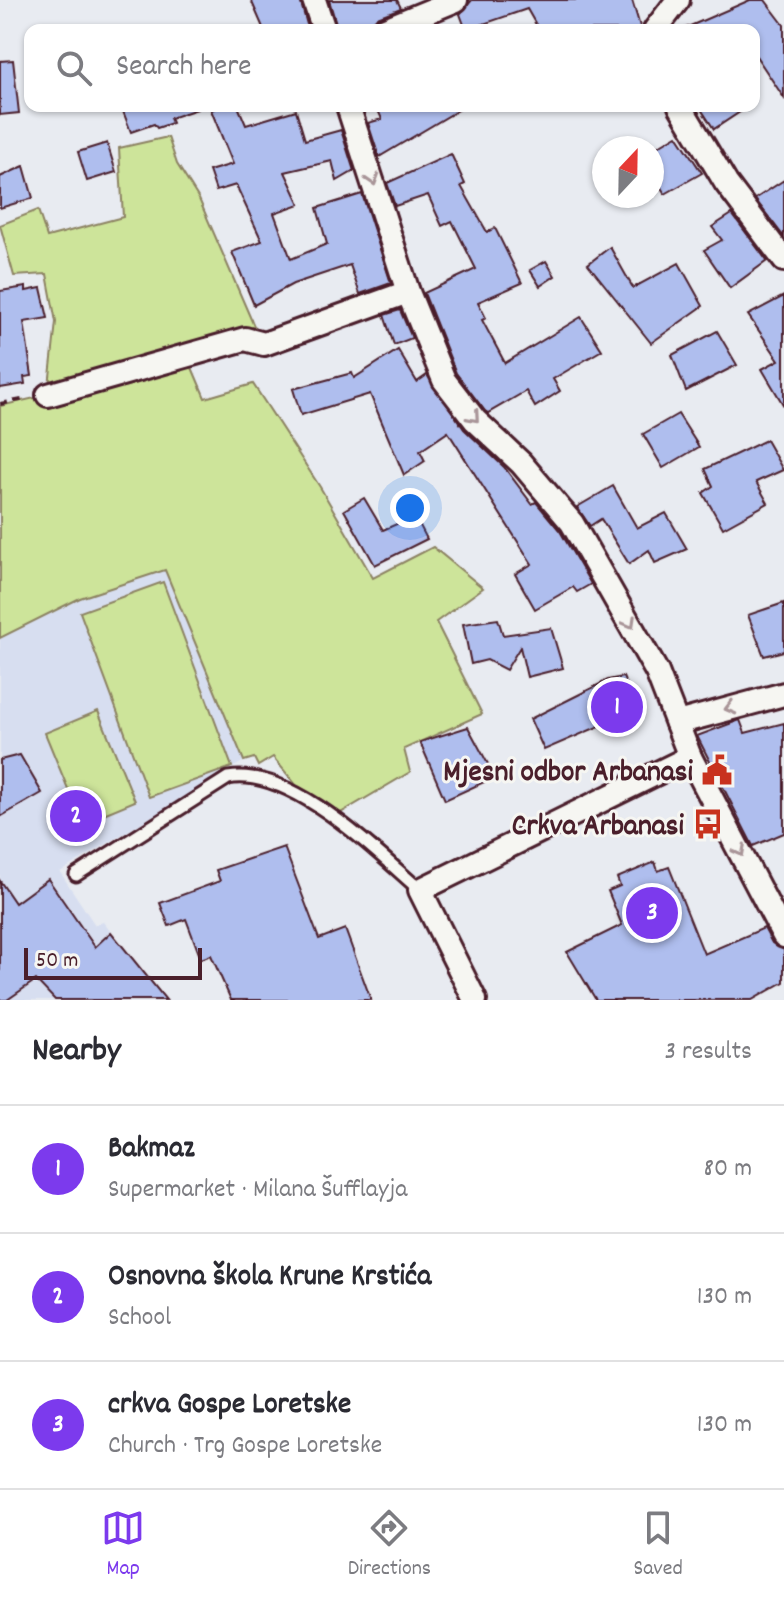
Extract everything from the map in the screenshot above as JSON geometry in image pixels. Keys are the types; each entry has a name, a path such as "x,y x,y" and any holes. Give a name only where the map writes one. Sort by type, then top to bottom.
{"street":[{"path":"314,0 322,24"},
{"path":"398,24 456,0"},
{"path":"660,24 678,0"},
{"path":"350,112 408,292 444,380 475,420 521,463 572,523 657,672 690,757 779,927"},
{"path":"684,112 726,183 784,260"},
{"path":"48,395 245,339 264,344 408,292"},
{"path":"677,723 784,694"},
{"path":"475,1000 420,890 690,757"}],"lane":[{"path":"76,875 228,778 245,775 269,782 311,803 420,890"}],"shaded area":[{"path":"165,570 244,761 60,872 95,925 103,922 166,1000 0,1000 0,638 80,598"}],"green space":[{"path":"168,137 177,164 199,199 257,333 188,358 205,398 253,384 320,487 373,578 433,547 483,588 436,622 482,714 404,749 410,772 332,818 311,803 273,757 258,766 254,758 244,761 165,570 80,598 0,638 0,406 48,395 56,322 47,274 14,276 0,225 38,210 47,237 123,217 119,148"},
{"path":"163,582 232,767 149,797 80,612"},
{"path":"98,711 135,801 82,823 45,733"}],"building":[{"path":"251,0 300,0 307,24 261,24"},
{"path":"329,0 397,0 401,8 377,17 373,24 336,24"},
{"path":"472,0 632,0 639,24 536,24 527,9 483,24 464,24 460,14"},
{"path":"750,0 765,0 784,25 784,98 760,62 760,24 695,24"},
{"path":"13,60 19,113 0,115 0,61"},
{"path":"123,112 188,112 170,118 172,123 157,128 154,124 131,132"},
{"path":"212,112 241,112 246,125 297,112 305,140 341,130 354,171 337,181 332,161 285,172 300,204 274,213 291,259 327,244 317,208 362,194 391,283 360,294 350,265 293,284 254,305 232,252 262,241 236,185 216,191 209,171 233,164"},
{"path":"379,112 455,112 379,157 368,123 382,119"},
{"path":"703,112 740,112 714,129"},
{"path":"677,135 702,173 665,194 664,192 664,143"},
{"path":"107,143 116,172 87,181 78,152"},
{"path":"451,154 465,184 461,186 487,232 495,228 522,283 478,302 486,318 482,320 505,363 581,317 602,350 553,379 560,391 535,407 526,391 488,413 456,373 424,293 476,269 452,221 442,226 428,195 395,206 387,183"},
{"path":"24,166 33,198 0,208 0,177"},
{"path":"784,180 784,237 755,199"},
{"path":"732,214 767,261 730,288 704,250 722,240 712,227"},
{"path":"610,247 633,288 679,263 703,306 651,343 588,264"},
{"path":"546,261 555,276 540,286 530,270"},
{"path":"26,287 26,291 41,288 48,318 24,322 32,376 24,377 25,384 0,388 0,291"},
{"path":"784,296 784,406 762,369 779,360 748,315"},
{"path":"400,310 412,338 394,345 384,315"},
{"path":"717,331 737,365 686,391 672,355"},
{"path":"398,350 417,382 427,375 464,429 504,467 532,504 536,502 560,531 591,584 577,592 573,587 535,609 515,574 532,564 448,432 420,451 425,461 404,475 370,394 301,415 293,389 352,373 354,378"},
{"path":"678,414 699,447 663,468 643,434"},
{"path":"766,440 783,470 756,482 768,503 723,528 703,493 713,486 705,469"},
{"path":"613,486 637,528 666,513 687,549 655,563 649,550 629,564 601,519 590,526 577,507"},
{"path":"364,498 383,530 415,516 427,539 375,565 344,510"},
{"path":"784,603 784,651 764,656 748,615"},
{"path":"498,619 503,635 551,628 563,668 527,677 520,647 506,670 487,660 471,664 463,624"},
{"path":"623,677 637,710 544,750 530,719 608,680"},
{"path":"740,720 745,733 784,723 784,833 753,846 697,736"},
{"path":"468,727 495,777 445,800 420,742"},
{"path":"20,755 42,793 0,817 0,760"},
{"path":"284,847 319,939 345,929 371,1000 231,1000 211,955 201,959 186,919 169,926 160,903 220,881 216,870"},
{"path":"655,862 658,871 669,867 704,954 764,928 772,943 784,950 784,982 752,1000 596,1000 567,952 622,925 608,891 620,886 617,878"},
{"path":"48,879 95,947 111,932 166,1000 55,1000 36,980 7,1000 0,1000 0,881 15,903"}],"place":[{"name":"Bakmaz","path":"617,707"},
{"name":"Mjesni odbor Arbanasi","path":"717,770"},
{"name":"Osnovna škola Krune Krstića","path":"76,816"},
{"name":"Crkva Arbanasi","path":"708,824"},
{"name":"crkva Gospe Loretske","path":"652,913"}]}
